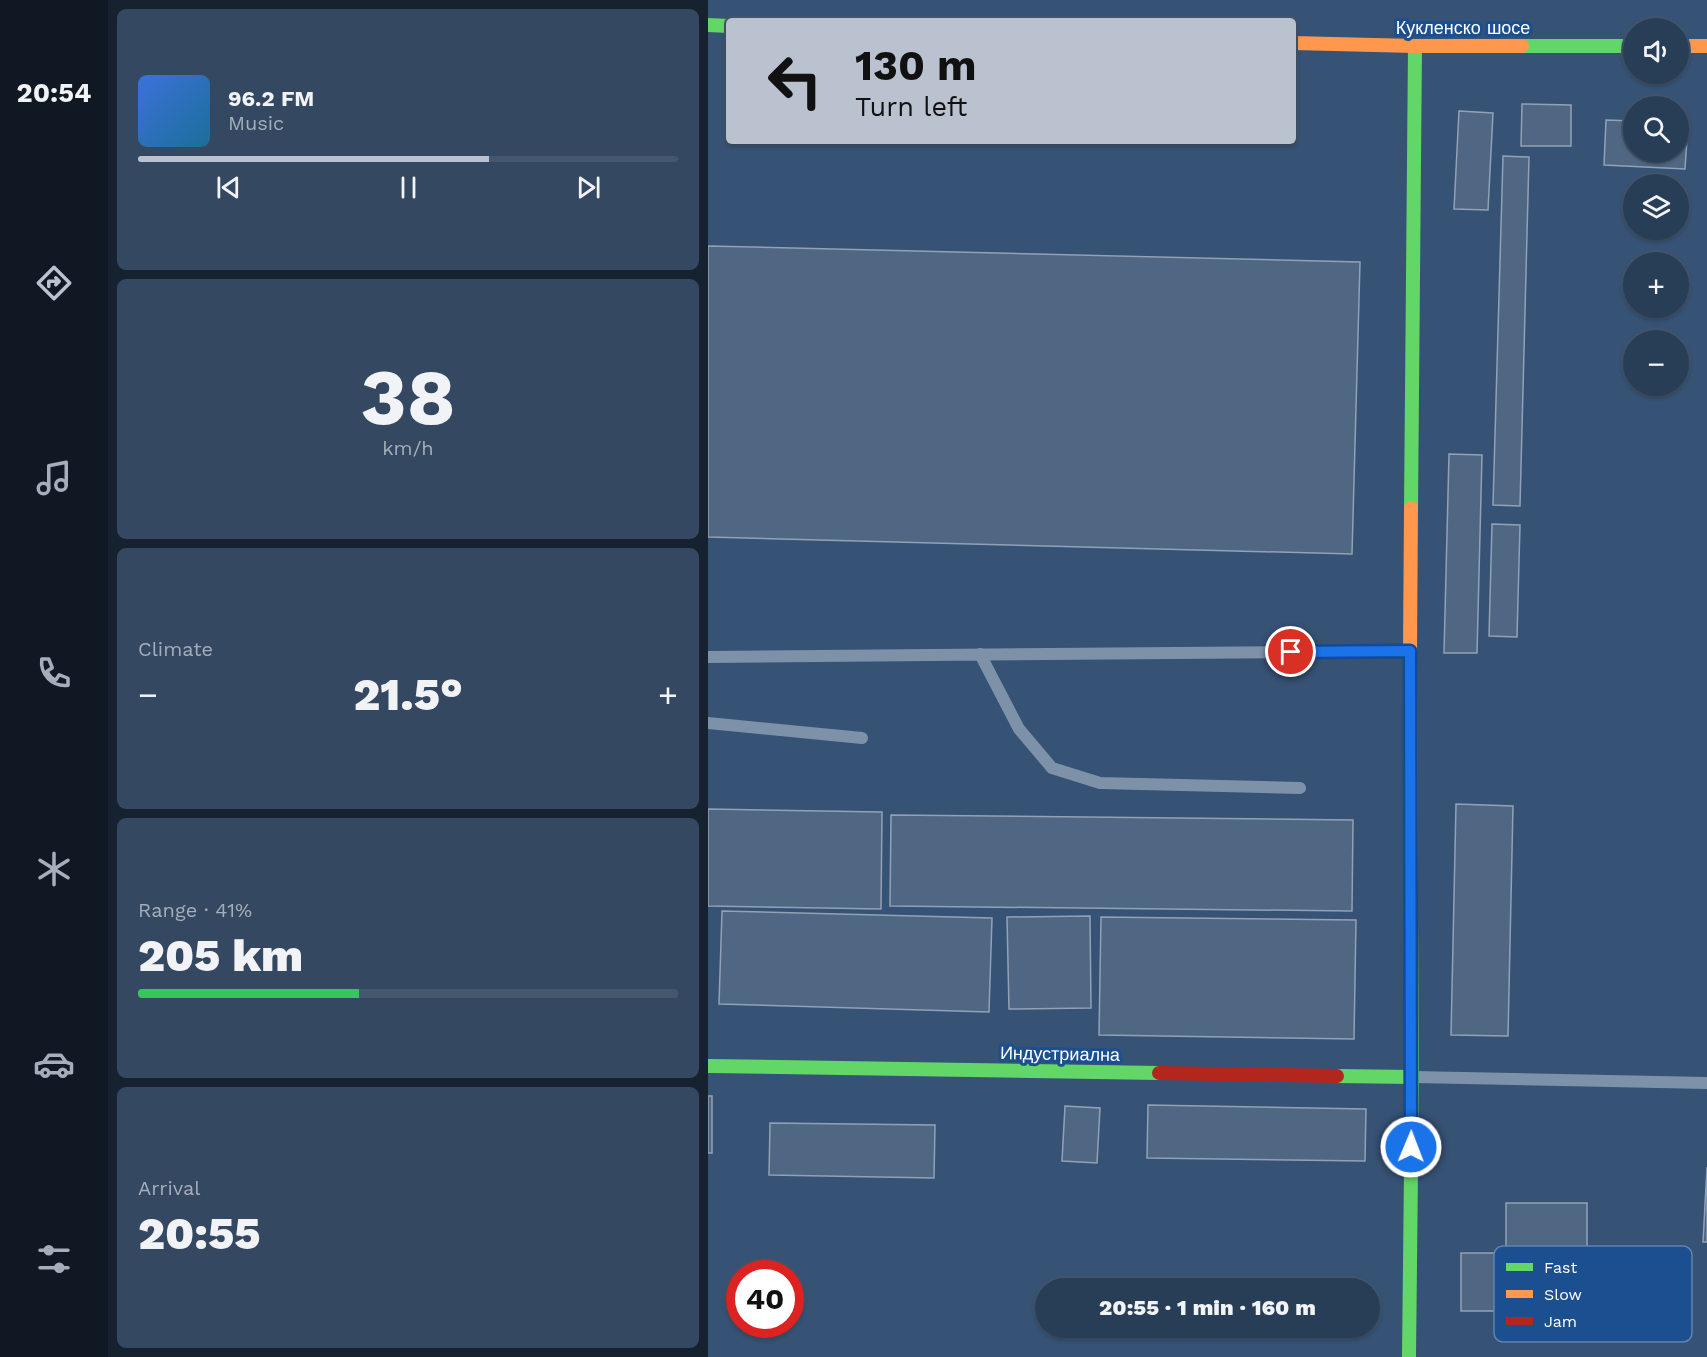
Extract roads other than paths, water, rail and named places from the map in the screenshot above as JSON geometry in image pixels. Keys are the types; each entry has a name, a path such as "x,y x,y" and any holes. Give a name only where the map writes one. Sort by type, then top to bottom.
{"street":[{"path":"708,25 726,26"},
{"name":"Кукленско шосе","path":"1296,43 1415,46 1623,46"},
{"path":"1409,1357 1412,1077 1410,651 1415,46"},
{"path":"1689,46 1707,46"},
{"name":"Индустриална","path":"708,1066 1412,1077"}],"lane":[{"path":"708,657 1410,651"},
{"path":"980,654 1018,729 1052,768 1100,783 1300,788"},
{"path":"708,723 862,738"},
{"path":"1412,1077 1707,1083"}]}
